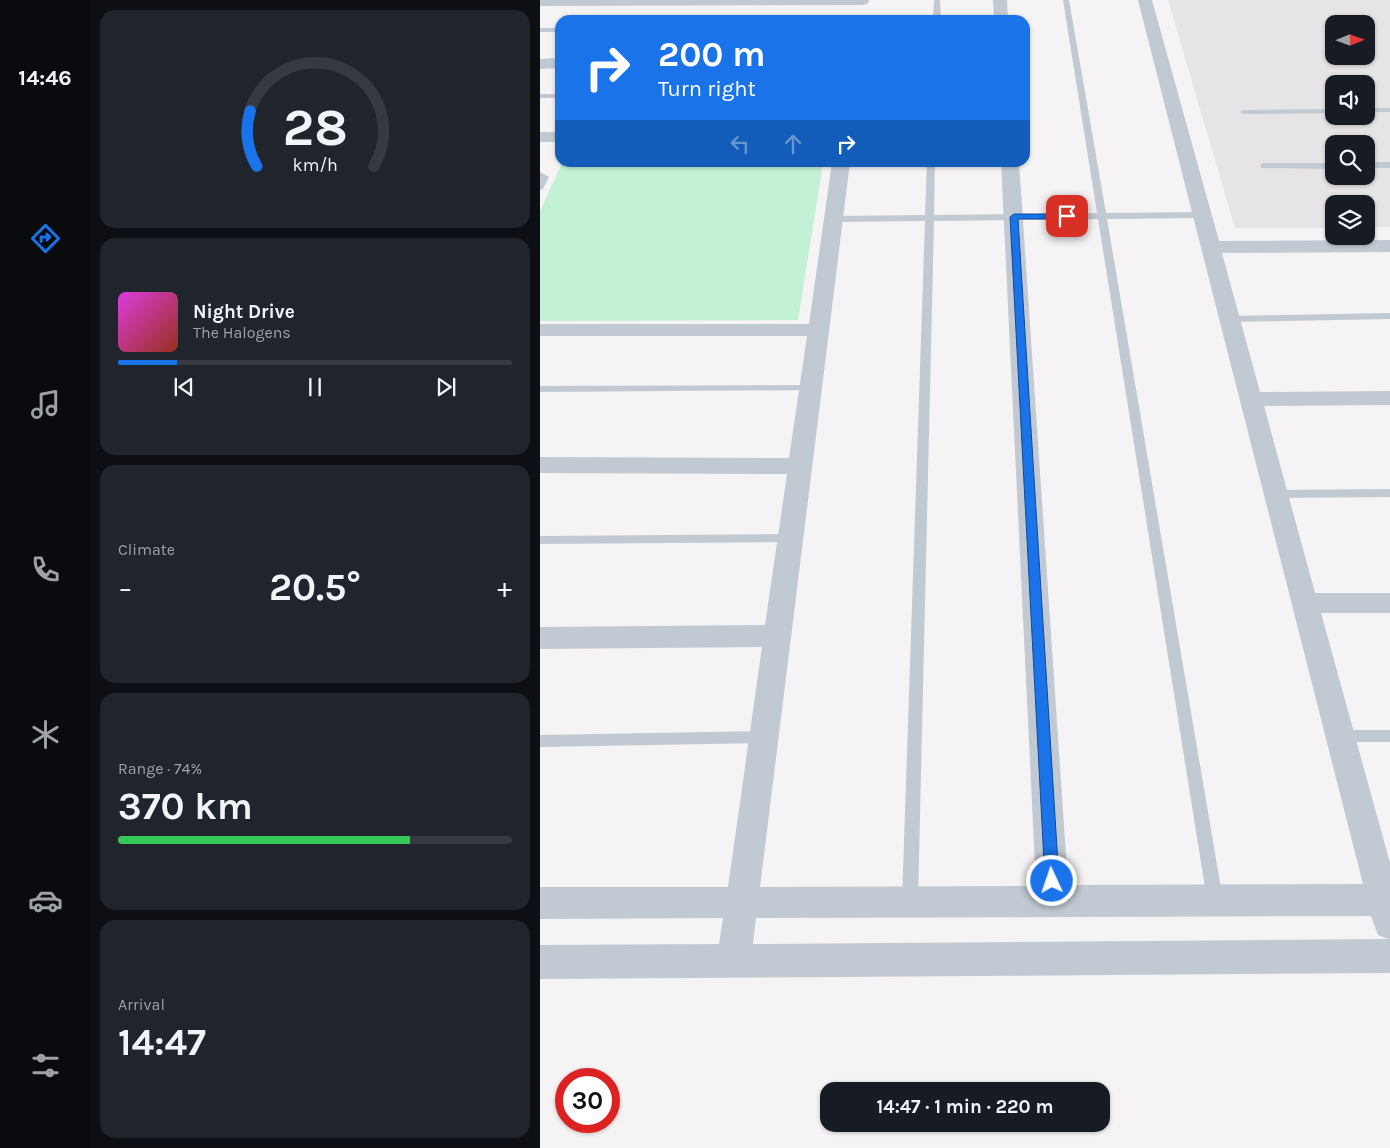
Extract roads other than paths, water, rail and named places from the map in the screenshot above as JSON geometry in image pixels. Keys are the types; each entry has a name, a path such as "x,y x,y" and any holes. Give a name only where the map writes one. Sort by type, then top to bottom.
{"street":[{"path":"540,2 862,0 860,15"},
{"path":"1000,0 1002,15"},
{"path":"540,902 1215,900 1388,908 1340,736 1145,0"},
{"path":"540,64 555,64"},
{"path":"540,137 555,137"},
{"path":"734,961 839,167"},
{"path":"1010,167 1053,901"},
{"path":"1211,247 1390,246"},
{"path":"540,330 818,330"},
{"path":"1251,400 1390,398"},
{"path":"540,466 800,466"},
{"path":"1305,604 1390,603"},
{"path":"540,638 777,636"},
{"path":"540,962 1390,956"}],"lane":[{"path":"937,0 937,15"},
{"path":"1066,0 1215,900"},
{"path":"540,30 555,30"},
{"path":"540,96 555,96"},
{"path":"1375,110 1390,110"},
{"path":"1244,112 1325,111"},
{"path":"1375,166 1390,165"},
{"path":"1264,166 1325,166"},
{"path":"910,901 931,167"},
{"path":"540,175 545,177 540,187"},
{"path":"833,219 1202,215"},
{"path":"1229,318 1390,316"},
{"path":"540,389 810,388"},
{"path":"1276,494 1390,493"},
{"path":"540,540 790,538"},
{"path":"540,741 764,736"},
{"path":"1340,736 1390,736"}]}
